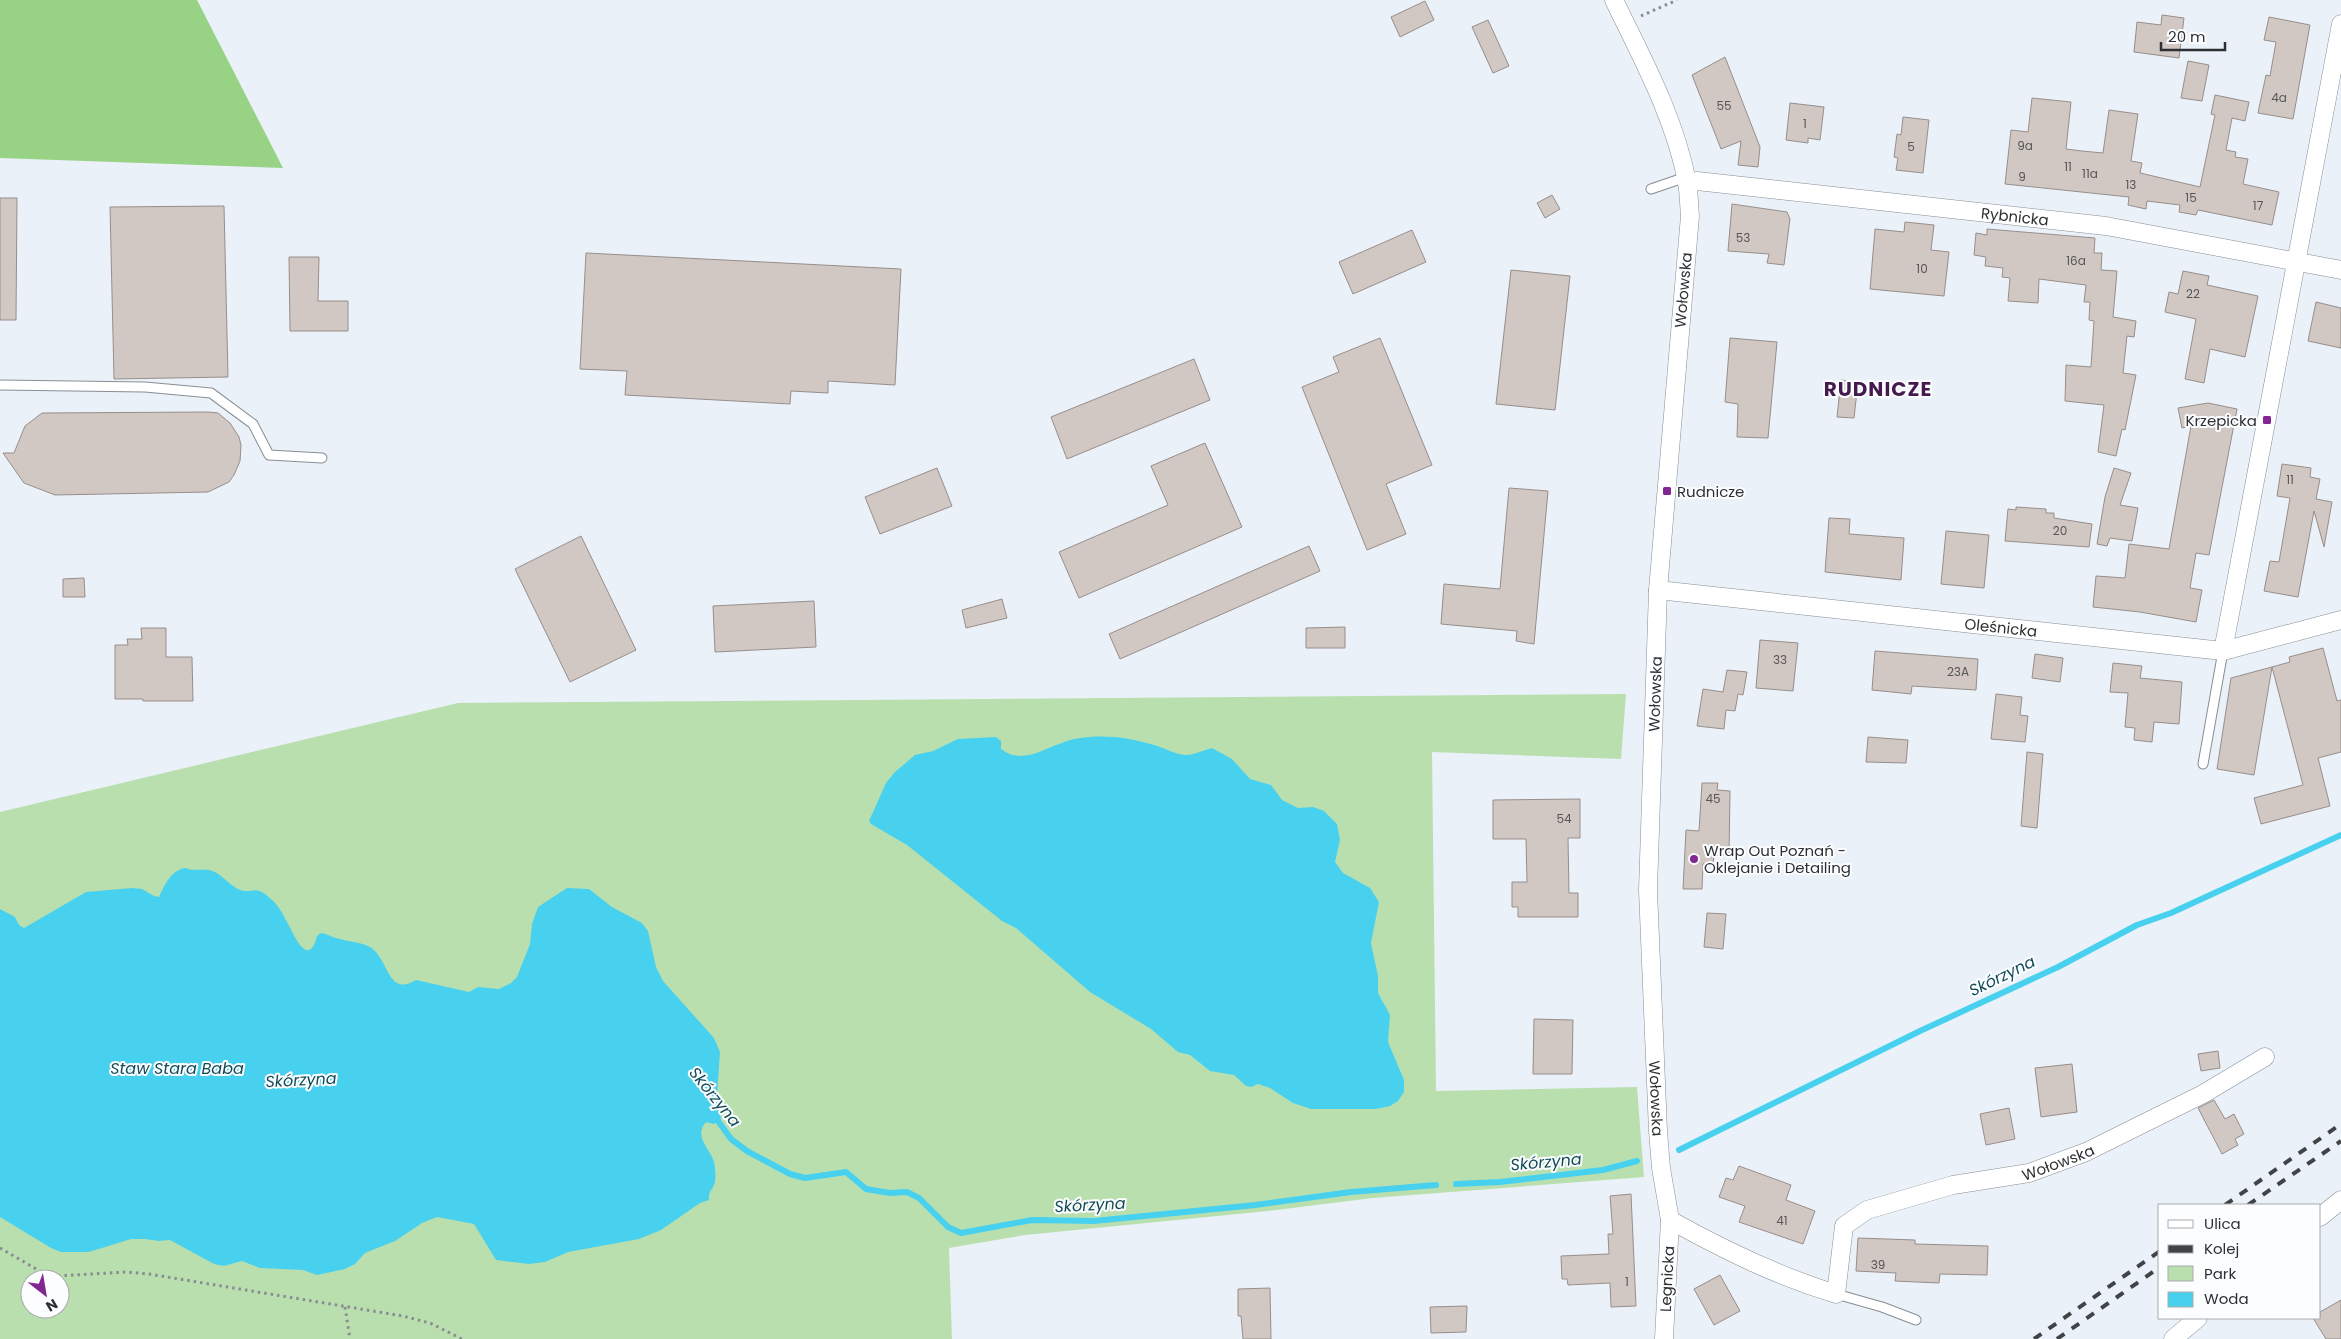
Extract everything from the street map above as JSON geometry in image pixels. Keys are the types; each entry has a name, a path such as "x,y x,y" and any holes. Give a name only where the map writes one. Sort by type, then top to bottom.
{"street":[{"name":"Wołowska","path":"1614,0 1667,116 1679,148 1687,180 1690,216 1658,590 1648,890 1658,1131 1661,1168 1670,1220"},
{"path":"2223,651 2341,24"},
{"name":"Rybnicka","path":"1687,180 2106,226 2341,270"},
{"name":"Oleśnicka","path":"1658,590 2223,651 2341,620"},
{"name":"Wołowska","path":"1836,1294 1844,1226 1867,1210 1953,1185 2029,1173 2078,1155 2203,1094 2265,1057"},
{"path":"2321,1216 2341,1200"},
{"path":"1670,1220 1748,1262 1836,1294"},
{"name":"Legnicka","path":"1664,1339 1670,1220"},
{"path":"2172,1339 2197,1319"}],"lane":[{"path":"1651,189 1687,180"},
{"path":"0,385 146,387 211,393 253,424 269,455 322,458"},
{"path":"2202,764 2217,692 2223,651"},
{"path":"1836,1294 1882,1307 1916,1320"}],"path":[{"path":"1625,23 1677,0"},
{"path":"0,1248 43,1273 58,1276 126,1272 149,1274 403,1316 448,1330 462,1339"},
{"path":"345,1307 350,1339"}],"green space":[{"path":"0,0 197,0 283,168 0,158"},
{"path":"1626,694 1621,759 1432,752 1436,1091 1637,1087 1644,1177 1373,1198 1268,1211 1025,1235 949,1248 952,1339 0,1339 0,812 458,703"}],"water":[{"path":"996,737 1001,741 1001,749 1015,756 1030,755 1070,740 1093,737 1130,739 1186,755 1212,748 1232,759 1250,779 1271,785 1282,800 1298,808 1313,807 1324,811 1337,824 1340,840 1335,862 1343,873 1370,888 1379,902 1371,943 1378,976 1378,993 1390,1015 1388,1042 1404,1080 1404,1092 1398,1101 1390,1106 1376,1109 1311,1109 1293,1103 1270,1088 1258,1084 1251,1087 1246,1086 1234,1075 1210,1071 1190,1055 1178,1052 1151,1029 1090,992 1016,928 1002,921 907,845 871,824 869,821 886,783 895,772 915,755 933,751 958,739"},
{"name":"Staw Stara Baba","path":"186,868 213,871 238,889 243,891 257,890 266,895 278,907 305,950 309,950 313,946 317,936 321,933 370,947 381,959 389,974 399,984 406,984 416,980 469,992 478,987 499,989 511,983 517,977 530,944 532,924 538,907 567,888 589,889 612,907 642,923 648,931 656,967 663,981 714,1038 720,1052 717,1096 721,1119 714,1124 706,1122 702,1127 701,1133 715,1167 715,1182 709,1200 700,1203 661,1230 639,1239 568,1252 545,1262 529,1264 496,1260 474,1224 437,1217 422,1223 395,1241 365,1253 355,1264 345,1269 317,1275 303,1270 260,1268 242,1261 224,1266 214,1264 170,1240 131,1239 89,1252 61,1252 51,1248 0,1217 0,909 15,917 19,925 24,928 86,892 132,888 142,889 159,897 172,875"}],"building":[{"path":"1425,1 1434,20 1400,37 1391,17"},
{"path":"2162,15 2184,18 2179,58 2134,52 2137,22 2161,25"},
{"path":"2269,17 2310,25 2293,119 2258,113 2266,75 2270,76 2276,42 2264,40"},
{"path":"1488,20 1509,66 1493,73 1472,27"},
{"path":"1725,57 1760,147 1758,167 1738,165 1741,141 1721,149 1692,75"},
{"path":"2188,61 2209,65 2202,101 2181,98"},
{"path":"2215,95 2249,102 2245,121 2232,118 2226,150 2236,152 2235,157 2248,159 2243,184 2279,192 2272,225 2198,210 2196,215 2179,212 2180,205 2147,201 2146,209 2128,205 2129,197 2005,184 2011,130 2028,132 2032,98 2071,102 2066,149 2103,153 2109,110 2138,114 2131,161 2142,163 2140,173 2200,187 2215,115 2211,114"},
{"path":"1790,103 1824,107 1820,140 1808,138 1808,143 1786,140"},
{"path":"1903,117 1929,120 1923,173 1896,170 1898,158 1894,157 1897,134 1901,135"},
{"path":"1552,195 1560,209 1545,218 1537,203"},
{"path":"0,198 17,198 16,320 0,320"},
{"path":"1732,204 1787,212 1790,219 1784,265 1767,263 1769,254 1728,251"},
{"path":"224,206 228,377 114,379 110,207"},
{"path":"1905,222 1934,225 1931,250 1949,252 1944,296 1870,289 1875,229 1904,232"},
{"path":"1987,229 2095,238 2094,253 2102,253 2101,270 2117,271 2113,317 2136,321 2134,337 2127,336 2123,373 2136,375 2125,430 2122,429 2116,456 2098,452 2104,405 2065,401 2066,365 2091,367 2094,321 2089,320 2090,302 2084,302 2086,285 2039,279 2038,303 2008,301 2010,278 2002,277 2003,268 1985,266 1986,257 1974,255 1976,233 1987,235"},
{"path":"1412,230 1426,262 1353,294 1339,262"},
{"path":"586,253 901,269 895,385 828,381 828,393 791,391 790,404 625,395 627,371 580,369"},
{"path":"289,257 319,257 318,301 348,301 348,331 290,331"},
{"path":"1511,270 1570,276 1555,410 1496,404"},
{"path":"2183,271 2209,276 2207,285 2258,296 2245,357 2210,349 2204,383 2185,379 2196,319 2165,312 2169,292 2178,294"},
{"path":"2316,302 2341,308 2341,348 2308,341"},
{"path":"1380,338 1432,465 1386,484 1406,534 1367,550 1302,387 1339,372 1333,357"},
{"path":"1730,338 1777,342 1768,438 1737,437 1738,404 1725,402"},
{"path":"1194,359 1210,400 1067,459 1051,417"},
{"path":"1841,380 1858,382 1854,418 1837,417"},
{"path":"2208,403 2237,409 2209,555 2196,553 2190,588 2202,590 2196,622 2140,612 2093,607 2096,576 2125,578 2129,544 2169,549 2191,426 2182,428 2178,408"},
{"path":"42,413 218,413 230,423 239,437 241,445 240,461 234,475 229,482 208,492 55,495 24,483 3,453 14,453 25,426"},
{"path":"1205,443 1242,527 1079,598 1059,552 1168,505 1151,466"},
{"path":"2282,464 2311,468 2310,477 2320,479 2316,499 2332,502 2324,547 2314,511 2298,597 2264,591 2270,561 2279,562 2290,498 2277,496"},
{"path":"937,468 952,506 880,534 865,497"},
{"path":"2114,468 2131,473 2120,505 2138,508 2132,541 2110,538 2107,546 2097,544 2105,497"},
{"path":"1509,488 1548,491 1534,644 1516,641 1517,631 1441,624 1444,584 1500,589"},
{"path":"2016,507 2046,509 2046,513 2054,513 2054,518 2092,524 2089,547 2005,541 2008,509 2016,510"},
{"path":"1829,518 1850,519 1849,534 1904,538 1901,580 1825,572"},
{"path":"1946,531 1989,535 1984,588 1941,584"},
{"path":"581,536 636,650 570,682 515,569"},
{"path":"1309,546 1320,571 1120,659 1109,634"},
{"path":"84,578 85,597 63,597 63,579"},
{"path":"1002,599 1007,618 966,628 962,610"},
{"path":"814,601 816,647 715,652 713,606"},
{"path":"1345,627 1345,648 1306,648 1306,628"},
{"path":"141,628 166,628 166,657 192,657 193,701 115,699 115,645 128,645 127,639 142,639"},
{"path":"1760,640 1798,643 1793,691 1756,688"},
{"path":"2323,648 2337,701 2341,700 2341,752 2318,758 2330,806 2261,824 2254,798 2303,785 2272,667 2290,662 2289,657"},
{"path":"1875,651 1978,659 1976,690 1912,686 1911,694 1872,690"},
{"path":"2035,654 2063,658 2060,682 2032,678"},
{"path":"2113,663 2142,666 2140,678 2182,682 2179,724 2154,722 2152,742 2134,740 2135,728 2125,727 2128,693 2110,692"},
{"path":"2272,667 2254,775 2217,769 2231,678"},
{"path":"1727,670 1747,672 1743,695 1738,694 1735,711 1726,710 1724,729 1697,726 1703,689 1723,692"},
{"path":"1996,694 2022,697 2020,715 2028,716 2025,742 1991,739"},
{"path":"1868,737 1908,740 1906,763 1866,762"},
{"path":"2027,752 2043,754 2037,828 2021,826"},
{"path":"1702,783 1718,783 1717,790 1730,791 1729,855 1714,855 1713,864 1703,864 1702,889 1683,889 1686,830 1699,831"},
{"path":"1580,799 1580,838 1568,838 1569,893 1578,893 1578,917 1518,917 1518,907 1512,907 1512,882 1527,882 1526,839 1493,839 1493,800"},
{"path":"1707,913 1726,914 1723,949 1704,947"},
{"path":"1534,1019 1573,1020 1572,1074 1533,1074"},
{"path":"2218,1051 2220,1068 2201,1071 2198,1054"},
{"path":"2072,1064 2077,1112 2041,1117 2035,1068"},
{"path":"2214,1100 2225,1119 2234,1114 2244,1134 2235,1139 2238,1145 2222,1154 2198,1108"},
{"path":"2009,1108 2015,1139 1986,1145 1980,1114"},
{"path":"1739,1166 1791,1185 1786,1200 1815,1211 1803,1244 1739,1222 1745,1206 1719,1197 1726,1178 1733,1180"},
{"path":"1631,1194 1636,1306 1611,1307 1610,1283 1568,1285 1567,1279 1562,1279 1561,1256 1609,1254 1608,1234 1613,1234 1610,1196"},
{"path":"1858,1238 1915,1240 1915,1244 1988,1246 1987,1275 1940,1274 1939,1283 1895,1281 1896,1273 1856,1271"},
{"path":"1720,1275 1740,1311 1714,1325 1694,1289"},
{"path":"1270,1288 1271,1339 1243,1339 1241,1316 1238,1316 1238,1289"},
{"path":"2341,1300 2341,1339 2326,1339 2314,1319 2321,1319 2321,1311"},
{"path":"1467,1306 1466,1332 1431,1333 1430,1307"}],"waterway":[{"name":"Skórzyna","path":"1679,1150 1920,1031 2058,967 2137,925 2171,913 2341,835"},
{"name":"Skórzyna","path":"713,1114 731,1139 747,1151 790,1174 805,1178 846,1172 866,1189 890,1193 907,1192 919,1198 948,1227 961,1233 1032,1220 1094,1221 1255,1205 1351,1192 1436,1185"},
{"name":"Skórzyna","path":"1456,1184 1500,1182 1603,1170 1637,1161"}],"railway":[{"path":"2226,1204 2341,1124"},
{"path":"2249,1204 2341,1141"},
{"path":"2034,1339 2158,1252"},
{"path":"2057,1339 2158,1268"}],"place":[{"name":"Krzepicka","path":"2267,420"},
{"name":"Rudnicze","path":"1667,491"},
{"name":"Wrap Out Poznań - Oklejanie i Detailing","path":"1694,859"}],"district":[{"name":"RUDNICZE","path":"1878,389"}]}
